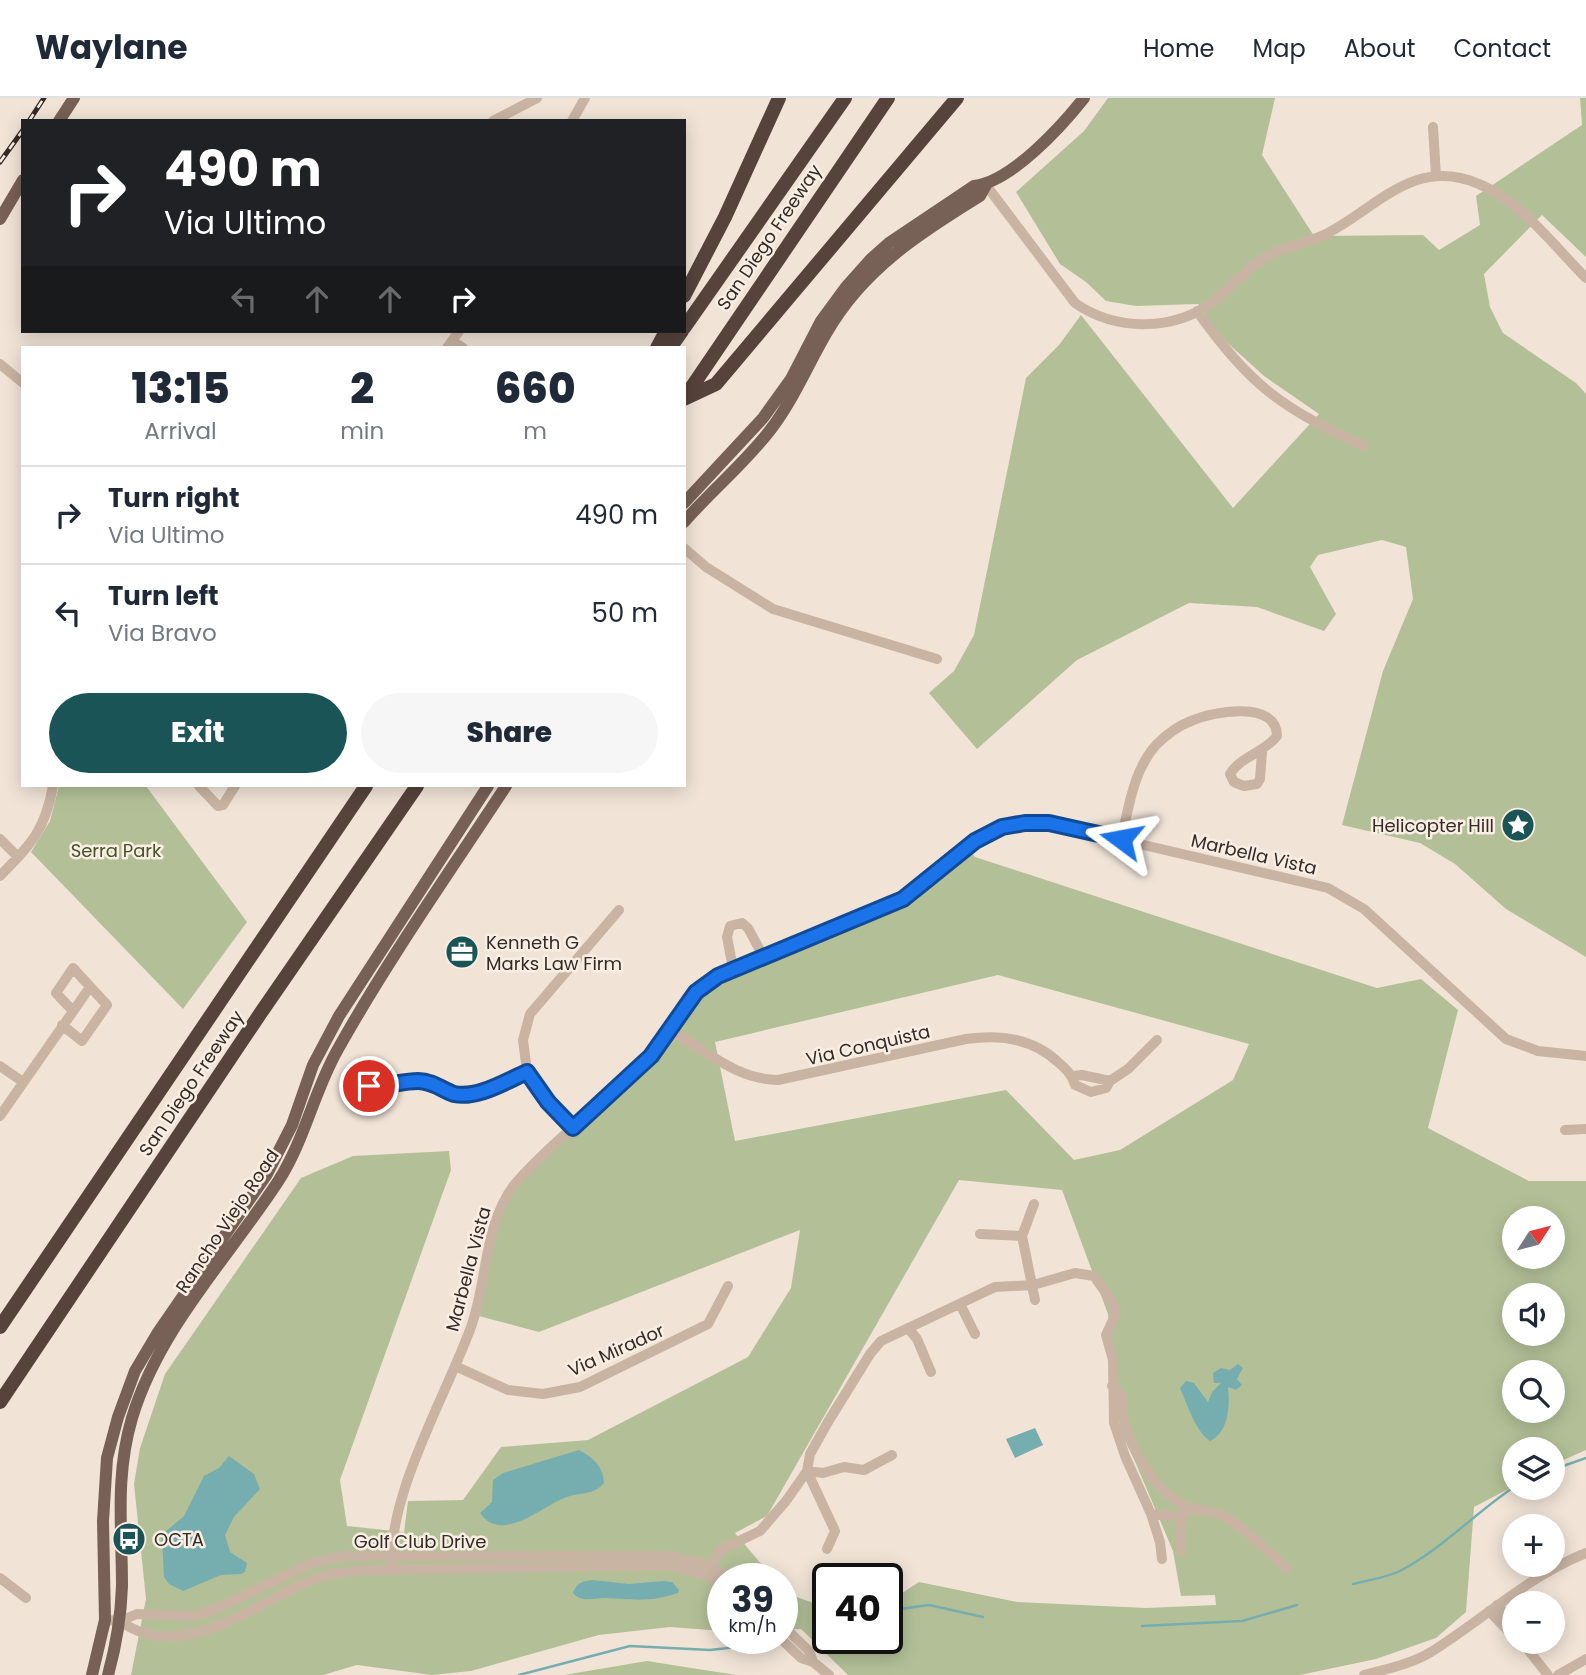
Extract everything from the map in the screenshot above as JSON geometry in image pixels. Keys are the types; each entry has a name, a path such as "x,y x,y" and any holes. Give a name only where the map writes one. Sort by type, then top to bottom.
{"highway":[{"path":"686,292 725,217 779,98"},
{"name":"San Diego Freeway","path":"686,325 845,98"},
{"name":"San Diego Freeway","path":"686,396 888,98"},
{"path":"686,398 716,384 957,98"},
{"name":"San Diego Freeway","path":"0,1327 365,787"},
{"name":"San Diego Freeway","path":"0,1402 260,1014 416,787"}],"main road":[{"path":"60,119 74,98"},
{"path":"686,520 756,448 827,330 852,295 877,267 895,251 980,196 986,185 1012,170 1084,98"},
{"path":"0,219 21,183"},
{"path":"686,501 781,405"},
{"name":"Rancho Viejo Road","path":"92,1675 105,1620 103,1521 107,1458 135,1371 157,1334 267,1174 292,1125 313,1065 334,1026 487,787"},
{"name":"Rancho Viejo Road","path":"108,1675 120,1621 122,1589 118,1519 120,1479 132,1419 147,1378 172,1333 280,1178 304,1130 336,1053 387,965 505,787"}],"street":[{"path":"497,119 537,98"},
{"path":"573,119 586,98"},
{"path":"1433,127 1436,176"},
{"path":"986,185 1075,303 1092,315 1126,324 1163,322 1197,312 1265,257 1327,233 1386,194 1411,181 1436,176 1460,178 1497,192 1586,278"},
{"path":"1197,312 1243,371 1273,398 1309,421 1364,446"},
{"path":"0,365 21,381"},
{"path":"686,550 706,567 773,608 937,659"},
{"path":"1121,839 1141,767 1158,743 1175,729 1205,716 1220,713 1263,714 1271,717 1277,726 1277,736 1262,752"},
{"path":"0,876 38,835 54,787"},
{"path":"200,787 218,806 223,805 234,787"},
{"name":"Marbella Vista","path":"392,1570 394,1526 402,1499 475,1315 494,1225 502,1203 519,1179 651,1056 696,992 710,980 733,968 903,899 975,841 1002,827 1049,823 1338,892 1364,909 1506,1039 1538,1051 1586,1056"},
{"path":"0,839 18,857"},
{"path":"573,1128 548,1102 527,1072 523,1040 530,1014 619,910"},
{"path":"733,968 727,937 730,926 742,923 748,928 764,956"},
{"path":"62,1026 82,1041 107,1005 73,968 56,993 73,1011"},
{"path":"0,1116 90,987"},
{"name":"Via Conquista","path":"670,1031 733,1070 767,1080 790,1079 987,1036 1032,1044 1054,1058 1073,1076 1082,1075 1110,1081 1128,1069 1157,1041"},
{"path":"0,1066 23,1082"},
{"path":"369,1086 386,1087 419,1081 437,1084 450,1093 462,1095 479,1092 527,1072"},
{"path":"1565,1130 1586,1129"},
{"path":"1034,1204 1022,1236 1035,1300"},
{"path":"979,1234 1022,1236"},
{"path":"713,1563 720,1550 754,1535 766,1526 807,1471 810,1454 870,1354 886,1338 998,1286 1033,1285 1075,1273 1094,1276 1114,1305 1114,1318 1107,1335 1113,1360 1114,1423 1125,1456 1151,1514 1162,1559"},
{"name":"Via Mirador","path":"455,1366 508,1390 543,1394 580,1387 708,1324 728,1286"},
{"path":"960,1304 975,1334"},
{"path":"908,1328 918,1339 931,1372"},
{"path":"1112,1386 1122,1396 1123,1418 1132,1446 1158,1482 1180,1503 1192,1508 1213,1510 1231,1520 1287,1568"},
{"path":"807,1471 823,1472 844,1467 864,1470 892,1455"},
{"path":"807,1471 835,1531 827,1549"},
{"path":"1151,1514 1180,1517 1192,1508"},
{"path":"1180,1517 1181,1551"},
{"path":"1364,1675 1405,1664 1429,1653 1550,1569 1586,1553"},
{"name":"Golf Club Drive","path":"105,1620 120,1621 137,1614 194,1616 218,1608 312,1563 343,1556 672,1556 707,1571"},
{"name":"Golf Club Drive","path":"120,1621 134,1631 160,1636 185,1635 226,1623 334,1573 667,1564 707,1571"},
{"path":"0,1578 26,1598"},
{"path":"1493,1608 1502,1615"},
{"path":"1493,1608 1502,1620"},
{"path":"798,1641 809,1651 813,1662"},
{"path":"797,1654 830,1675"},
{"path":"1531,1654 1548,1675"},
{"path":"1558,1675 1586,1659"}],"green space":[{"path":"1108,98 1275,98 1262,155 1314,236 1423,235 1439,250 1480,225 1476,196 1582,125 1580,98 1586,98 1586,257 1542,215 1484,274 1490,307 1503,333 1576,383 1586,394 1586,957 1506,909 1455,864 1420,843 1342,825 1383,671 1413,599 1406,547 1382,540 1318,555 1310,567 1336,614 1324,631 1257,607 1189,603 1077,660 977,749 929,693 954,671 974,635 1026,378 1059,345 1081,315 1233,508 1319,414 1264,376 1221,337 1198,304 1136,306 1106,301 1086,282 1060,264 1016,192 1084,131"},
{"name":"Serra Park","path":"59,787 147,787 247,922 183,1009 31,852 50,821"},
{"path":"968,847 975,857 1377,988 1421,979 1458,1010 1428,1128 1529,1181 1586,1181 1586,1450 1565,1459 1565,1437 1502,1437 1502,1492 1474,1507 1466,1612 1436,1638 1376,1659 1300,1675 848,1675 827,1654 903,1654 903,1592 919,1582 1017,1602 1146,1608 1216,1605 1215,1595 1181,1596 1173,1551 1120,1426 1108,1314 1062,1190 959,1180 767,1516 735,1533 760,1563 707,1563 707,1630 670,1627 599,1635 471,1671 432,1675 357,1665 323,1675 131,1675 146,1599 134,1484 140,1448 165,1374 301,1178 353,1156 449,1151 451,1170 340,1480 347,1526 404,1532 408,1501 463,1500 501,1447 588,1440 748,1357 791,1288 800,1230 539,1332 475,1315 507,1194 651,1057 710,980 903,899","holes":["998,975 1249,1044 1233,1080 1120,1150 1074,1160 1006,1090 735,1141 715,1042"]},
{"path":"798,1598 812,1602 812,1640 798,1629"},
{"path":"647,1661 736,1675 564,1675"}],"water":[{"path":"1238,1364 1243,1368 1237,1379 1242,1385 1236,1390 1228,1387 1229,1402 1225,1425 1210,1441 1196,1424 1180,1388 1186,1381 1194,1383 1208,1402 1212,1392 1221,1383 1214,1383 1213,1373 1221,1368 1230,1370"},
{"path":"1035,1428 1043,1445 1015,1458 1006,1439"},
{"path":"579,1450 593,1459 599,1467 604,1483 600,1487 564,1498 510,1524 489,1522 480,1513 492,1502 493,1480 503,1473"},
{"path":"229,1456 254,1474 260,1489 234,1517 225,1535 230,1552 247,1563 245,1572 221,1575 183,1591 169,1584 164,1577 162,1539 165,1532 184,1516 204,1476 219,1468"},
{"path":"593,1580 629,1584 672,1582 679,1590 678,1593 667,1596 641,1600 583,1599 573,1593 576,1586"}],"waterway":[{"path":"1565,1465 1586,1458"},
{"path":"1353,1584 1400,1571 1444,1542 1502,1496"},
{"path":"903,1609 929,1605 983,1617"},
{"path":"1142,1626 1242,1621 1297,1605"},
{"path":"519,1675 630,1646 707,1650"}],"railway":[{"path":"30,119 44,98"},
{"path":"0,162 21,133"}],"place":[{"name":"Helicopter Hill","path":"1518,825"},
{"name":"Kenneth G Marks Law Firm","path":"462,952"},
{"name":"OCTA","path":"129,1539"}],"route":[{"path":"369,1086 386,1087 419,1081 437,1084 450,1093 462,1095 479,1092 527,1072 548,1102 573,1128 651,1056 696,992 733,968 903,899 975,841 1002,827 1040,822 1121,839"}]}
